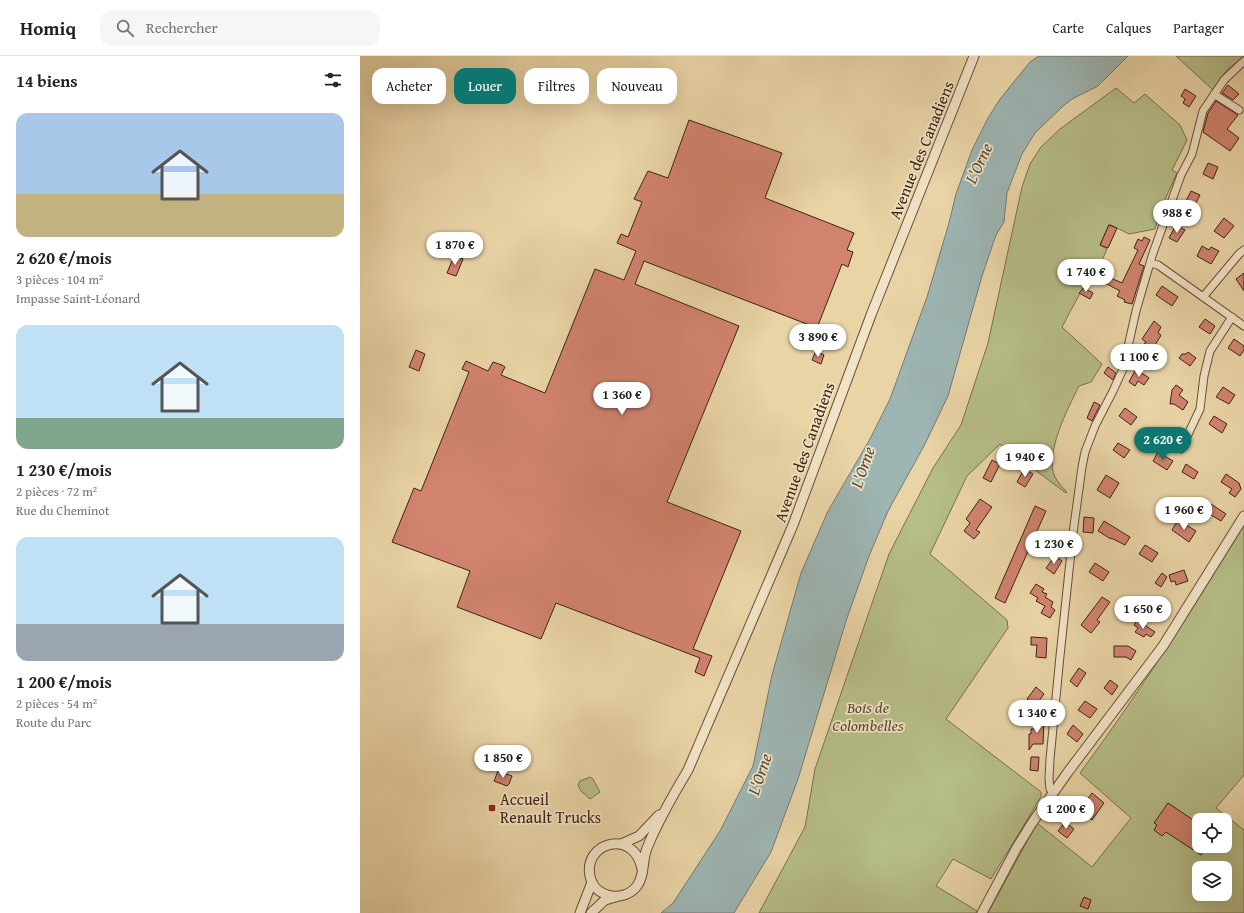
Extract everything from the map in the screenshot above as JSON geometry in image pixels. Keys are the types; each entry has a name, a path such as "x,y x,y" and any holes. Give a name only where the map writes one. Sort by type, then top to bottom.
{"street":[{"name":"Avenue des Canadiens","path":"642,869 647,847 666,808 688,770 793,525 871,315 974,56"},
{"path":"1052,792 1050,789 1049,779 1050,759 1073,533 1082,467 1087,446 1123,368 1136,311 1150,263 1181,175 1192,154 1203,111 1224,80 1244,62"},
{"path":"1214,94 1239,110"},
{"path":"1203,297 1244,250"},
{"path":"1150,263 1158,265 1244,326"},
{"path":"1181,449 1200,409 1204,376 1210,351 1232,317"},
{"path":"982,913 1016,849 1052,792 1163,646 1244,516"},
{"name":"Avenue des Canadiens","path":"620,844 639,836 666,808"},
{"path":"591,913 605,900 625,895 633,890 642,877 640,860 636,852 629,847 620,844 607,844 595,853 591,859 589,868 592,882 596,888 603,893 617,896"},
{"path":"580,913 592,882"}],"green space":[{"path":"1176,56 1244,56 1227,70 1213,90"},
{"name":"Bois de Colombelles","path":"1116,88 1134,103 1145,94 1180,125 1187,140 1172,170 1177,173 1163,204 1155,229 1129,234 1109,224 1100,245 1107,249 1099,267 1095,265 1062,327 1102,364 1091,382 1079,386 1064,418 1055,444 1052,467 1056,479 1067,492 1066,493 1000,444 967,476 930,554 1007,620 1008,628 946,719 1041,792 1041,797 991,879 953,859 936,886 977,911 976,913 759,913 805,827 815,769 889,554 933,468 961,425 988,343 1022,187 1030,164 1041,147 1060,129"},
{"path":"1244,525 1244,775 1216,808 1222,813 1192,813 1192,853 1232,853 1232,821 1244,830 1244,913 988,913 1037,823 1092,867 1131,818 1080,773 1144,682 1185,620"},
{"path":"590,777 593,779 600,792 590,799 581,791 578,785 580,781"}],"water":[{"name":"L'Orne","path":"1039,56 1128,56 1098,86 1072,99 1062,107 1035,133 1022,154 1007,193 1004,222 996,235 982,276 948,396 925,444 888,511 869,556 847,618 798,779 771,852 734,913 661,913 673,903 720,831 753,766 772,675 801,573 828,511 870,439 890,399 927,297 956,194 972,150 988,118 1000,99 1030,62"}],"building":[{"path":"1228,85 1239,94 1233,100 1222,93"},
{"path":"1185,89 1196,96 1189,107 1183,103 1185,99 1181,96"},
{"path":"1216,101 1238,115 1227,129 1239,138 1230,151 1203,132 1208,113"},
{"path":"689,120 782,153 765,198 854,233 847,250 853,252 848,267 842,264 817,328 644,261 635,284 739,326 667,502 741,531 693,649 712,656 704,676 695,672 700,658 556,603 541,639 457,607 470,571 392,542 414,488 421,491 469,372 462,369 466,361 488,371 493,362 502,365 505,367 501,375 545,393 595,269 624,280 636,251 617,243 621,234 628,237 642,202 634,199 648,171 668,178"},
{"path":"1208,163 1218,167 1213,179 1203,174"},
{"path":"1191,191 1200,195 1193,209 1184,205"},
{"path":"1224,218 1234,226 1224,238 1214,231"},
{"path":"1109,225 1117,228 1108,248 1100,245"},
{"path":"1176,225 1185,230 1177,242 1169,238"},
{"path":"1144,237 1150,240 1139,264 1144,266 1132,304 1124,302 1125,300 1117,296 1120,291 1092,276 1097,266 1102,274 1122,283 1138,250 1134,248 1138,239 1142,241"},
{"path":"1202,246 1209,250 1211,247 1219,251 1211,264 1197,256"},
{"path":"454,256 463,259 456,276 447,273"},
{"path":"1244,273 1244,291 1236,279"},
{"path":"1162,286 1178,297 1172,306 1156,295"},
{"path":"1084,288 1093,293 1090,299 1079,293"},
{"path":"1205,319 1215,326 1210,334 1199,327"},
{"path":"1154,321 1161,327 1158,333 1161,335 1152,350 1144,344 1146,342 1142,339"},
{"path":"1234,339 1244,346 1244,350 1240,356 1228,348"},
{"path":"416,350 425,354 419,371 409,367"},
{"path":"816,351 824,355 821,364 812,360"},
{"path":"1188,352 1196,358 1190,366 1179,358 1182,354 1186,354"},
{"path":"1108,367 1116,373 1113,380 1104,373"},
{"path":"1136,369 1149,378 1144,385 1138,381 1135,386 1129,382"},
{"path":"1176,385 1183,390 1179,395 1188,402 1183,410 1174,404 1170,404 1172,390"},
{"path":"1223,387 1235,395 1229,404 1216,397"},
{"path":"1094,402 1100,405 1092,421 1087,418"},
{"path":"1125,408 1137,417 1131,425 1119,416"},
{"path":"1214,416 1227,424 1222,433 1209,424"},
{"path":"1118,443 1130,450 1124,458 1113,450"},
{"path":"1158,452 1173,461 1167,470 1153,461"},
{"path":"1005,453 1015,462 1010,469 999,460"},
{"path":"992,460 1000,464 991,482 983,478"},
{"path":"1186,464 1198,472 1194,479 1182,472"},
{"path":"1024,469 1033,474 1025,487 1017,482"},
{"path":"1226,474 1239,483 1241,489 1235,497 1229,493 1232,489 1221,482"},
{"path":"1106,475 1119,483 1110,498 1097,490"},
{"path":"980,499 992,507 976,530 980,532 974,539 964,531 970,523 966,519"},
{"path":"1211,504 1226,514 1221,521 1206,512"},
{"path":"1035,506 1046,511 1005,603 995,598"},
{"path":"1084,517 1094,518 1093,533 1083,532"},
{"path":"1178,520 1196,531 1189,542 1172,530"},
{"path":"1104,521 1130,537 1125,545 1098,531"},
{"path":"1145,545 1158,553 1152,562 1139,554"},
{"path":"1055,556 1062,561 1054,574 1046,568"},
{"path":"1095,563 1109,572 1103,581 1089,572"},
{"path":"1184,570 1188,581 1176,585 1175,581 1171,582 1169,575"},
{"path":"1162,573 1167,577 1161,587 1155,583"},
{"path":"1036,584 1044,589 1042,592 1047,594 1045,597 1053,602 1051,607 1055,610 1050,618 1041,613 1045,606 1036,601 1038,598 1030,593"},
{"path":"1102,597 1110,602 1097,620 1100,622 1091,633 1081,625"},
{"path":"1155,602 1164,609 1158,617 1149,611"},
{"path":"1137,620 1155,632 1151,637 1146,634 1144,637 1135,632 1138,628 1134,625"},
{"path":"1031,637 1047,638 1046,658 1036,657 1037,645 1031,645"},
{"path":"1114,646 1128,646 1136,651 1131,660 1126,657 1114,657"},
{"path":"1079,668 1086,673 1077,687 1070,681"},
{"path":"1110,680 1118,686 1112,695 1104,688"},
{"path":"1036,687 1044,694 1036,705 1027,699"},
{"path":"1085,701 1097,709 1090,718 1078,710"},
{"path":"1037,721 1044,721 1043,744 1033,744 1029,750 1029,734 1031,734 1031,729 1034,729 1034,724"},
{"path":"1073,725 1083,734 1077,742 1067,734"},
{"path":"1031,757 1039,757 1038,771 1030,770"},
{"path":"498,771 512,776 507,786 494,781"},
{"path":"1092,793 1104,803 1092,820 1079,810"},
{"path":"1168,803 1192,819 1192,849 1166,832 1162,836 1154,830 1157,825 1154,823"},
{"path":"1065,822 1074,829 1067,838 1058,831"},
{"path":"1084,897 1091,900 1088,909 1080,906"}],"place":[{"name":"Accueil Renault Trucks","path":"492,808"}]}
